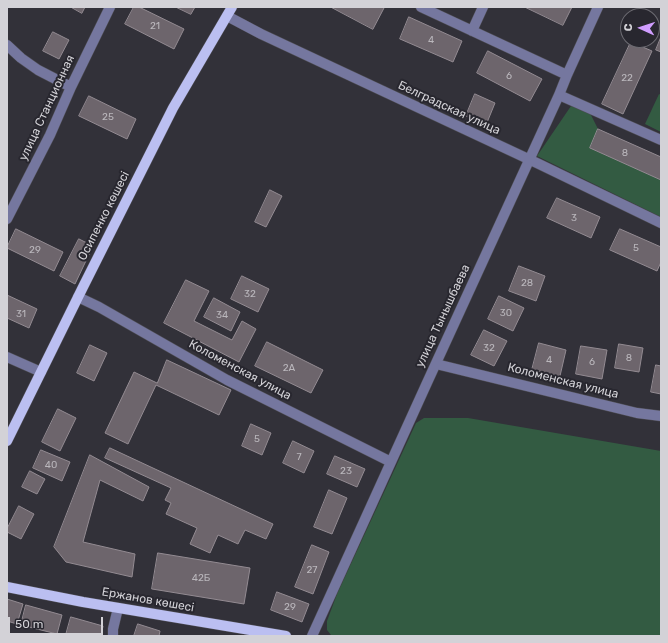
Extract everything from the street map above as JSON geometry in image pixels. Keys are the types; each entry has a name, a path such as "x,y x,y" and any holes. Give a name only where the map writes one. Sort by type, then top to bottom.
{"main road":[{"name":"Осипенко көшесі","path":"7,441 173,108 232,7"},
{"name":"Ержанов көшесі","path":"7,587 118,608 286,636"}],"street":[{"name":"улица Станционная","path":"7,219 50,135 71,86 110,7"},
{"path":"420,7 567,75"},
{"path":"472,31 483,7"},
{"name":"улица Тынышбаева","path":"312,636 598,7"},
{"name":"Белградская улица","path":"227,16 261,34 529,159 661,223"},
{"path":"7,45 21,58 38,70 71,86"},
{"path":"559,95 661,140"},
{"name":"Коломенская улица","path":"78,297 99,307 227,380 391,462"},
{"path":"7,357 41,372"},
{"name":"Коломенская улица","path":"436,364 629,411 661,416"},
{"path":"113,636 113,629 118,608"}],"green space":[{"path":"659,94 661,95 661,132 645,124"},
{"path":"571,106 588,109 598,129 590,148 661,180 661,217 537,156"},
{"path":"424,418 468,418 661,451 661,636 331,635 327,630 327,621 337,594 416,423"}],"building":[{"path":"71,7 85,7 82,13"},
{"path":"134,7 139,7 184,29 174,49 125,24"},
{"path":"176,7 195,7 191,14"},
{"path":"331,7 382,7 384,8 373,29"},
{"path":"525,7 572,7 563,25"},
{"path":"409,17 462,41 453,62 400,39"},
{"path":"53,32 69,40 59,59 43,51"},
{"path":"661,37 661,52 656,50 657,48 660,48"},
{"path":"628,48 645,48 652,51 623,114 602,104"},
{"path":"488,51 542,79 530,101 477,73"},
{"path":"475,94 495,103 486,125 466,116"},
{"path":"89,96 136,119 127,139 79,116"},
{"path":"598,129 661,157 661,180 590,148"},
{"path":"270,190 282,196 266,227 255,222"},
{"path":"557,198 600,217 591,238 547,218"},
{"path":"16,229 63,252 54,271 7,248"},
{"path":"620,229 661,247 661,262 657,271 610,250"},
{"path":"79,239 93,246 75,284 60,276"},
{"path":"519,266 545,276 536,301 509,291"},
{"path":"242,276 269,289 258,312 231,299"},
{"path":"186,280 209,291 194,321 232,340 242,321 256,329 239,362 164,323"},
{"path":"7,295 37,309 29,328 7,318"},
{"path":"499,296 524,308 513,331 488,319"},
{"path":"214,298 240,312 231,331 204,317"},
{"path":"484,330 507,341 494,366 471,355"},
{"path":"267,342 323,370 311,393 255,366"},
{"path":"539,343 566,350 560,376 532,370"},
{"path":"619,344 643,348 639,372 615,368"},
{"path":"90,345 107,353 94,381 77,373"},
{"path":"581,346 607,350 602,379 576,374"},
{"path":"167,360 231,390 219,415 156,385 128,444 105,433 134,372 157,383"},
{"path":"656,365 661,366 661,394 651,392"},
{"path":"58,409 76,418 60,451 42,442"},
{"path":"251,424 271,433 262,455 242,446"},
{"path":"293,441 314,451 304,473 283,463"},
{"path":"110,448 273,524 266,539 245,530 238,544 218,535 210,553 190,544 197,528 166,514 171,503 165,500 171,488 105,458"},
{"path":"41,450 70,462 62,481 33,468"},
{"path":"90,455 149,487 143,501 100,480 83,542 135,554 132,577 66,562 54,547"},
{"path":"335,456 365,469 357,487 327,474"},
{"path":"30,471 45,479 37,494 22,487"},
{"path":"329,490 347,498 332,534 314,527"},
{"path":"19,506 34,514 21,539 7,532 7,529"},
{"path":"312,545 329,552 313,594 295,587"},
{"path":"158,553 250,568 244,604 152,589"},
{"path":"277,592 309,604 302,622 271,610"},
{"path":"7,599 23,604 17,624 7,621"},
{"path":"26,605 62,615 57,634 21,625"},
{"path":"71,617 103,626 101,636 66,635"},
{"path":"138,624 160,631 159,636 134,636"}]}
